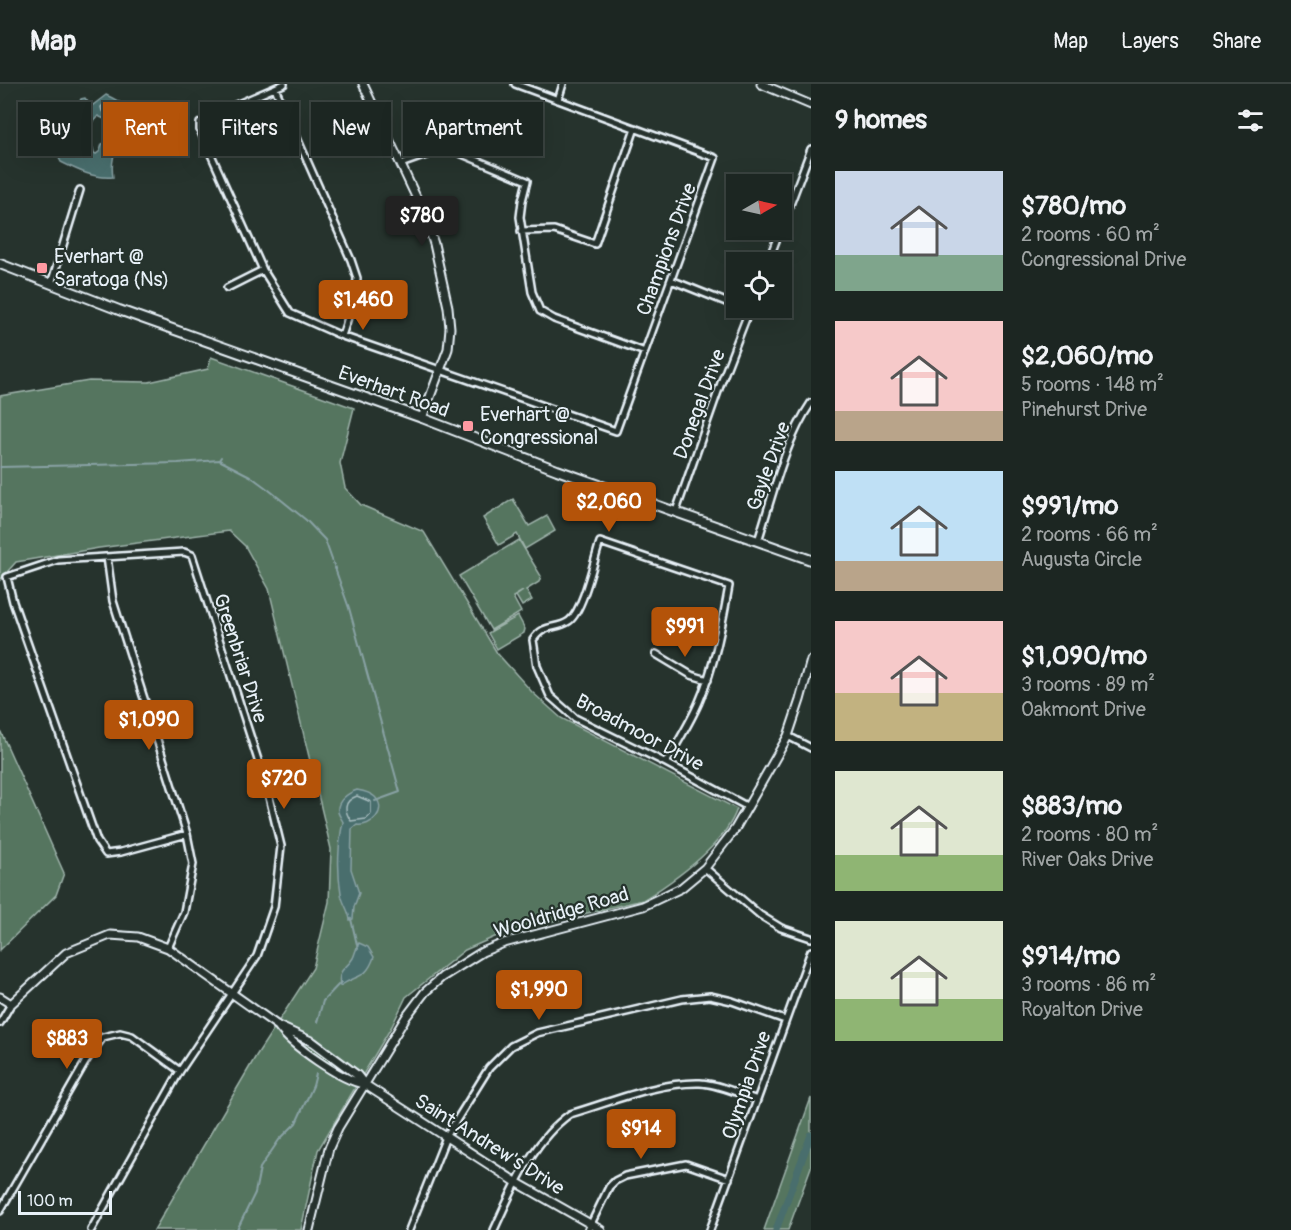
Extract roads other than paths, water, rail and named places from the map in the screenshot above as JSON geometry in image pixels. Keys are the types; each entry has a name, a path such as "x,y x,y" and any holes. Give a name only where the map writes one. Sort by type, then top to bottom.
{"main road":[{"name":"Everhart Road","path":"0,264 422,418 557,470 811,560"}],"street":[{"path":"284,84 200,123 200,130 263,270 290,313 342,336 440,370"},
{"path":"363,84 428,225 448,307 450,328 448,349 422,418"},
{"path":"515,84 635,128 595,244 554,230 521,231"},
{"path":"558,100 563,84"},
{"path":"762,84 776,87 811,105"},
{"path":"275,88 357,278 356,293 342,336"},
{"name":"Champions Drive","path":"440,370 616,431 715,158 635,128"},
{"path":"401,164 443,149 457,152 527,181 522,201 521,231 532,292 540,311 554,319 645,352"},
{"path":"792,199 811,149"},
{"path":"51,284 80,190"},
{"path":"227,288 263,270"},
{"path":"671,280 726,302"},
{"name":"Donegal Drive","path":"676,511 746,318"},
{"name":"Gayle Drive","path":"758,541 789,446 802,416 811,403"},
{"name":"Broadmoor Drive","path":"708,680 729,586 600,542 578,610 569,621 538,631 533,640 537,666 550,696 575,718 748,807"},
{"name":"Greenbriar Drive","path":"91,1230 180,1071 257,956 274,907 281,846 266,785 192,555 184,552 58,560 7,577 13,602 94,830 106,854 187,834"},
{"path":"107,556 113,601 187,834 193,864 184,912 168,948"},
{"path":"656,654 691,675 708,680 699,703 666,763"},
{"name":"Wooldridge Road","path":"309,1230 329,1148 338,1128 417,1002 442,976 460,964 504,943 643,906 681,888 705,868 729,838 788,735 811,660"},
{"path":"788,735 811,748"},
{"path":"705,868 759,915 781,928 811,938"},
{"name":"Saint Andrew's Drive","path":"0,1023 11,1004 66,954 110,935 138,937 168,948 278,1026 313,1042 364,1084 516,1182 590,1227 601,1230"},
{"name":"Olympia Drive","path":"710,1230 811,951"},
{"path":"409,1230 446,1137 489,1068 511,1046 537,1033 682,999 710,996 732,1000 785,1020"},
{"path":"0,997 11,1004"},
{"name":"Saint Andrew's Drive","path":"278,1026 304,1052 354,1083 364,1084"},
{"path":"0,1211 86,1061 103,1037 120,1033 132,1036 180,1071"},
{"path":"494,1230 516,1182 545,1137 570,1114 666,1086 702,1083 757,1100"},
{"path":"590,1227 609,1187 625,1176 686,1164 729,1179"}],"water":[{"path":"106,95 119,102 103,102 103,118 98,116 91,124 91,105"},
{"path":"103,144 103,156 114,156 113,177 93,175 61,162 58,156 91,156 91,147 96,154"},
{"path":"357,790 375,797 380,808 372,821 357,825 352,829 351,869 359,893 353,919 350,920 340,885 339,858 343,822 338,808 343,798"},
{"path":"359,943 368,947 374,957 371,964 368,970 360,976 340,986 341,972 353,958"}],"waterway":[{"path":"221,457 219,460 250,476 269,490 306,520 325,540 349,608 400,792 375,801"},
{"path":"0,467 219,460"},
{"path":"351,919 358,949"},
{"path":"317,1022 323,1001 341,982"},
{"path":"237,1230 255,1193 260,1168 279,1140 296,1123 316,1074"},
{"path":"776,1230 811,1135"}],"place":[{"name":"Everhart @ Saratoga (Ns)","path":"42,268"},
{"name":"Everhart @ Congressional","path":"468,426"}]}
